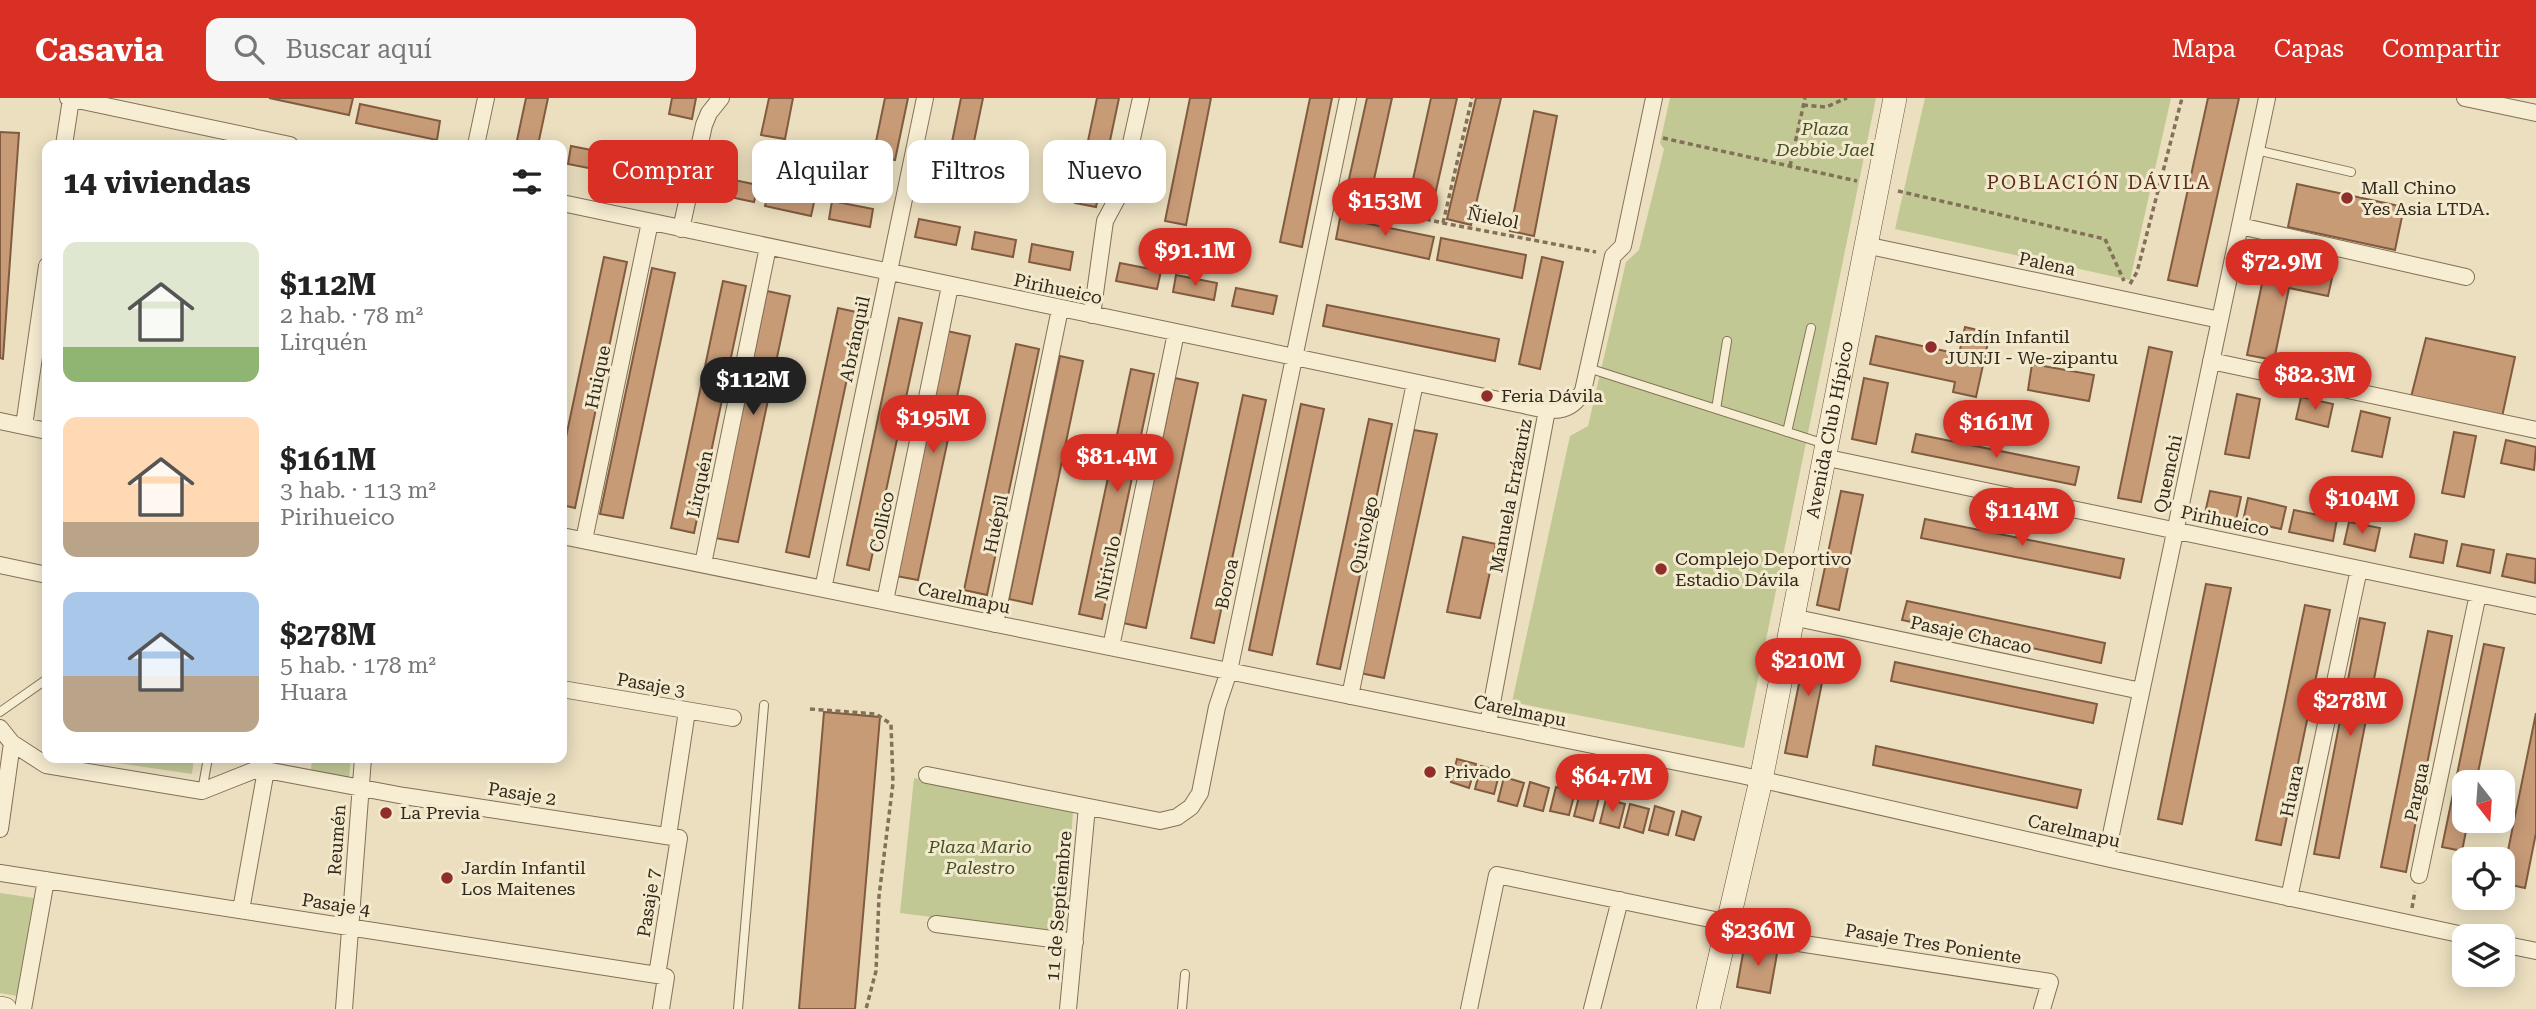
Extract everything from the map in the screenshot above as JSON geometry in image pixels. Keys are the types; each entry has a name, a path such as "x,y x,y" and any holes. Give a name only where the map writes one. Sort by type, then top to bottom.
{"street":[{"path":"65,140 69,98 228,139"},
{"path":"477,140 486,98"},
{"path":"681,229 704,125 709,113 721,98"},
{"name":"Abránquil","path":"823,589 925,98"},
{"path":"1092,315 1105,221 1120,193 1141,98"},
{"name":"Boroa","path":"927,775 1160,821 1177,817 1191,807 1200,793 1217,707 1229,671 1348,98"},
{"name":"Manuela Errázuriz","path":"1488,724 1547,410 1562,410 1574,405 1583,391 1613,256 1623,246 1654,98"},
{"name":"Avenida Club Hípico","path":"1708,1009 1761,780 1895,98"},
{"name":"Quemchi","path":"2106,858 2267,98"},
{"path":"2465,98 2536,113"},
{"name":"Pirihueico","path":"567,204 1547,410"},
{"name":"Huique","path":"584,540 650,222"},
{"path":"2240,226 2466,277"},
{"name":"Palena","path":"1865,244 2220,320"},
{"name":"Lirquén","path":"703,564 768,247"},
{"name":"Collico","path":"885,601 950,286"},
{"path":"24,426 42,301"},
{"name":"Huépil","path":"995,624 1060,309"},
{"name":"Nirivilo","path":"1111,647 1176,333"},
{"path":"2211,362 2536,430"},
{"name":"Quivolgo","path":"1350,696 1415,383"},
{"path":"0,421 42,430"},
{"name":"Pirihueico","path":"1825,451 2175,530 2536,606"},
{"name":"Carelmapu","path":"567,537 1761,780 2452,932"},
{"path":"0,565 42,574"},
{"name":"Huara","path":"2289,898 2359,569"},
{"name":"Pargua","path":"2419,875 2478,594"},
{"name":"Pasaje Chacao","path":"1792,617 2141,691"},
{"name":"Pasaje 3","path":"567,690 733,718"},
{"name":"Pasaje 7","path":"661,1009 661,976 673,837 687,711"},
{"path":"0,728 12,743 42,762"},
{"path":"0,829 12,743"},
{"path":"43,763 202,791 255,770 266,770 241,910"},
{"name":"Reumén","path":"344,1009 362,763"},
{"name":"Pasaje 2","path":"266,770 360,788 673,837"},
{"name":"11 de Septiembre","path":"1068,1009 1087,807"},
{"name":"Pasaje 4","path":"0,873 661,976"},
{"name":"Pasaje Tres Poniente","path":"1469,1009 1497,875 1620,900 1728,928 2050,982 2042,1009"},
{"path":"23,1009 46,880"},
{"path":"1591,1009 1620,900"},
{"path":"936,924 1075,943"},
{"path":"2515,947 2536,951"}],"lane":[{"path":"2256,150 2351,172"},
{"path":"1787,432 1811,328"},
{"path":"1716,409 1727,341"},
{"path":"1588,368 1787,432 1825,451"},
{"path":"0,712 42,683"},
{"path":"738,1009 764,705"},
{"path":"202,791 207,763"},
{"path":"1182,1009 1185,974"}],"path":[{"path":"1443,223 1472,98"},
{"path":"1790,166 1805,98"},
{"path":"1803,105 1826,107 1847,98"},
{"path":"2127,287 2134,281 2182,98"},
{"path":"1646,135 2105,239 2127,287"},
{"name":"Ñielol","path":"1328,197 1443,223 1613,256"},
{"path":"2113,284 2127,287"},
{"path":"810,709 876,713 891,724 892,783 879,896 876,971 866,1009"},
{"path":"2409,923 2419,875"}],"green space":[{"name":"Complejo Deportivo Estadio Dávila","path":"1670,98 1876,98 1744,748 1512,702 1570,436 1588,426 1626,262 1639,250 1664,149 1660,143"},
{"path":"1925,98 2171,98 2130,280 1895,229"},
{"path":"117,763 193,763 192,774"},
{"path":"312,763 350,763 349,778 311,771"},
{"name":"Plaza Mario Palestro","path":"914,778 1073,810 1066,934 900,913"},
{"path":"0,893 34,898 17,996 0,993"}],"building":[{"path":"269,98 353,98 349,115"},
{"path":"526,98 548,98 539,140 517,140"},
{"path":"672,98 696,98 692,119 669,114"},
{"path":"769,98 793,98 785,139 761,135"},
{"path":"885,98 908,98 895,160 893,140 876,140"},
{"path":"961,98 983,98 974,140 952,140"},
{"path":"1097,98 1119,98 1110,140 1088,140"},
{"path":"1190,98 1211,98 1186,225 1165,221"},
{"path":"1310,98 1332,98 1302,247 1280,242"},
{"path":"1367,98 1392,98 1369,202 1345,197"},
{"path":"1431,98 1457,98 1430,217 1406,211"},
{"path":"1476,98 1501,98 1471,225 1447,219"},
{"path":"2208,98 2239,98 2197,286 2168,280"},
{"path":"360,104 440,121 437,140 356,123"},
{"path":"1534,111 1557,116 1534,236 1510,231"},
{"path":"0,132 19,133 3,359 0,358"},
{"path":"571,146 588,149 588,168 568,164"},
{"path":"738,181 752,184 752,202 738,199"},
{"path":"2297,184 2404,207 2395,250 2288,227"},
{"path":"766,203 814,203 811,216 765,206"},
{"path":"832,203 873,209 870,227 829,219"},
{"path":"1075,203 1097,203 1096,207"},
{"path":"1340,218 1434,237 1429,259 1336,239"},
{"path":"919,219 960,227 956,245 915,237"},
{"path":"975,232 1016,240 1013,257 972,249"},
{"path":"1441,238 1526,255 1522,278 1437,260"},
{"path":"1032,244 1073,252 1070,270 1029,262"},
{"path":"2268,255 2334,269 2328,296 2289,288 2274,360 2247,355"},
{"path":"604,257 627,262 575,508 567,506 567,432"},
{"path":"1542,257 1563,262 1540,369 1519,364"},
{"path":"1120,263 1161,271 1157,289 1116,281"},
{"path":"652,268 675,273 623,518 600,514"},
{"path":"1176,275 1217,283 1214,300 1173,292"},
{"path":"723,281 746,286 694,533 671,528"},
{"path":"1236,288 1277,296 1273,314 1232,306"},
{"path":"767,291 790,296 738,542 715,538"},
{"path":"1327,305 1499,339 1495,361 1323,326"},
{"path":"838,308 861,313 809,557 786,552"},
{"path":"899,318 922,323 869,570 847,565"},
{"path":"1965,327 1990,333 1976,397 1953,392 1955,382 1870,364 1876,336 1959,354"},
{"path":"947,331 970,336 918,580 896,576"},
{"path":"2426,338 2515,357 2502,417 2411,397"},
{"path":"1016,344 1039,349 987,595 964,590"},
{"path":"2149,347 2172,352 2141,502 2118,498"},
{"path":"1060,356 1083,361 1032,604 1009,599"},
{"path":"2032,364 2094,375 2089,401 2028,390"},
{"path":"1131,369 1154,374 1102,619 1079,614"},
{"path":"1175,378 1198,383 1146,628 1123,623"},
{"path":"1864,378 1888,383 1876,444 1852,439"},
{"path":"2237,394 2260,399 2249,458 2225,454"},
{"path":"1243,395 1266,400 1214,643 1191,638"},
{"path":"2301,397 2333,404 2328,427 2296,419"},
{"path":"1301,404 1324,409 1272,655 1249,650"},
{"path":"2361,411 2390,418 2382,457 2352,451"},
{"path":"1369,419 1392,424 1340,669 1317,664"},
{"path":"1414,430 1437,434 1384,678 1360,673"},
{"path":"2454,432 2476,436 2464,497 2442,493"},
{"path":"1916,434 2079,467 2075,485 1912,452"},
{"path":"2506,440 2536,447 2534,470 2501,463"},
{"path":"1841,491 1863,495 1839,610 1817,605"},
{"path":"2210,491 2241,497 2236,520 2205,513"},
{"path":"2248,498 2286,507 2281,529 2243,521"},
{"path":"2294,510 2337,519 2333,541 2289,532"},
{"path":"1925,519 2124,559 2120,578 1921,538"},
{"path":"2349,522 2380,528 2375,551 2344,544"},
{"path":"2415,534 2447,541 2443,563 2410,557"},
{"path":"1463,537 1496,544 1480,618 1447,612"},
{"path":"2462,544 2494,550 2490,573 2457,566"},
{"path":"2507,554 2536,559 2535,583 2502,576"},
{"path":"2206,584 2231,588 2182,824 2158,819"},
{"path":"1907,601 2105,643 2101,663 1902,620"},
{"path":"2305,605 2330,610 2281,845 2256,840"},
{"path":"2360,618 2385,623 2339,858 2314,854"},
{"path":"2428,631 2452,636 2406,872 2381,867"},
{"path":"1808,639 1830,643 1807,757 1785,753"},
{"path":"2484,644 2504,648 2479,770 2458,770"},
{"path":"1895,662 2097,704 2093,723 1891,681"},
{"path":"824,712 880,717 855,1009 799,1009"},
{"path":"2536,713 2536,833 2525,888 2515,886 2515,847 2509,847 2512,833 2515,833 2515,816"},
{"path":"1876,746 2081,790 2077,808 1873,765"},
{"path":"1457,759 1476,764 1469,788 1451,782"},
{"path":"1481,766 1500,771 1494,794 1475,789"},
{"path":"1504,777 1524,783 1517,806 1498,801"},
{"path":"1530,782 1549,788 1543,811 1524,806"},
{"path":"1556,787 1575,792 1569,815 1550,811"},
{"path":"1580,793 1599,798 1593,821 1574,816"},
{"path":"1606,799 1625,804 1619,828 1600,823"},
{"path":"2452,799 2452,833 2466,833 2463,847 2442,847"},
{"path":"1630,804 1649,809 1643,833 1624,827"},
{"path":"1655,806 1674,812 1668,835 1649,830"},
{"path":"1682,811 1701,817 1694,840 1676,835"},
{"path":"1745,942 1778,948 1770,993 1737,987"}],"place":[{"name":"Mall Chino Yes Asia LTDA.","path":"2347,198"},
{"name":"Jardín Infantil JUNJI - We-zipantu","path":"1931,347"},
{"name":"Feria Dávila","path":"1487,396"},
{"name":"Complejo Deportivo Estadio Dávila","path":"1661,569"},
{"name":"Privado","path":"1430,772"},
{"name":"La Previa","path":"386,813"},
{"name":"Jardín Infantil Los Maitenes","path":"447,878"}],"district":[{"name":"POBLACIÓN DÁVILA","path":"2099,182"}],"park label":[{"name":"Plaza Debbie Jael","path":"1825,139"}]}
